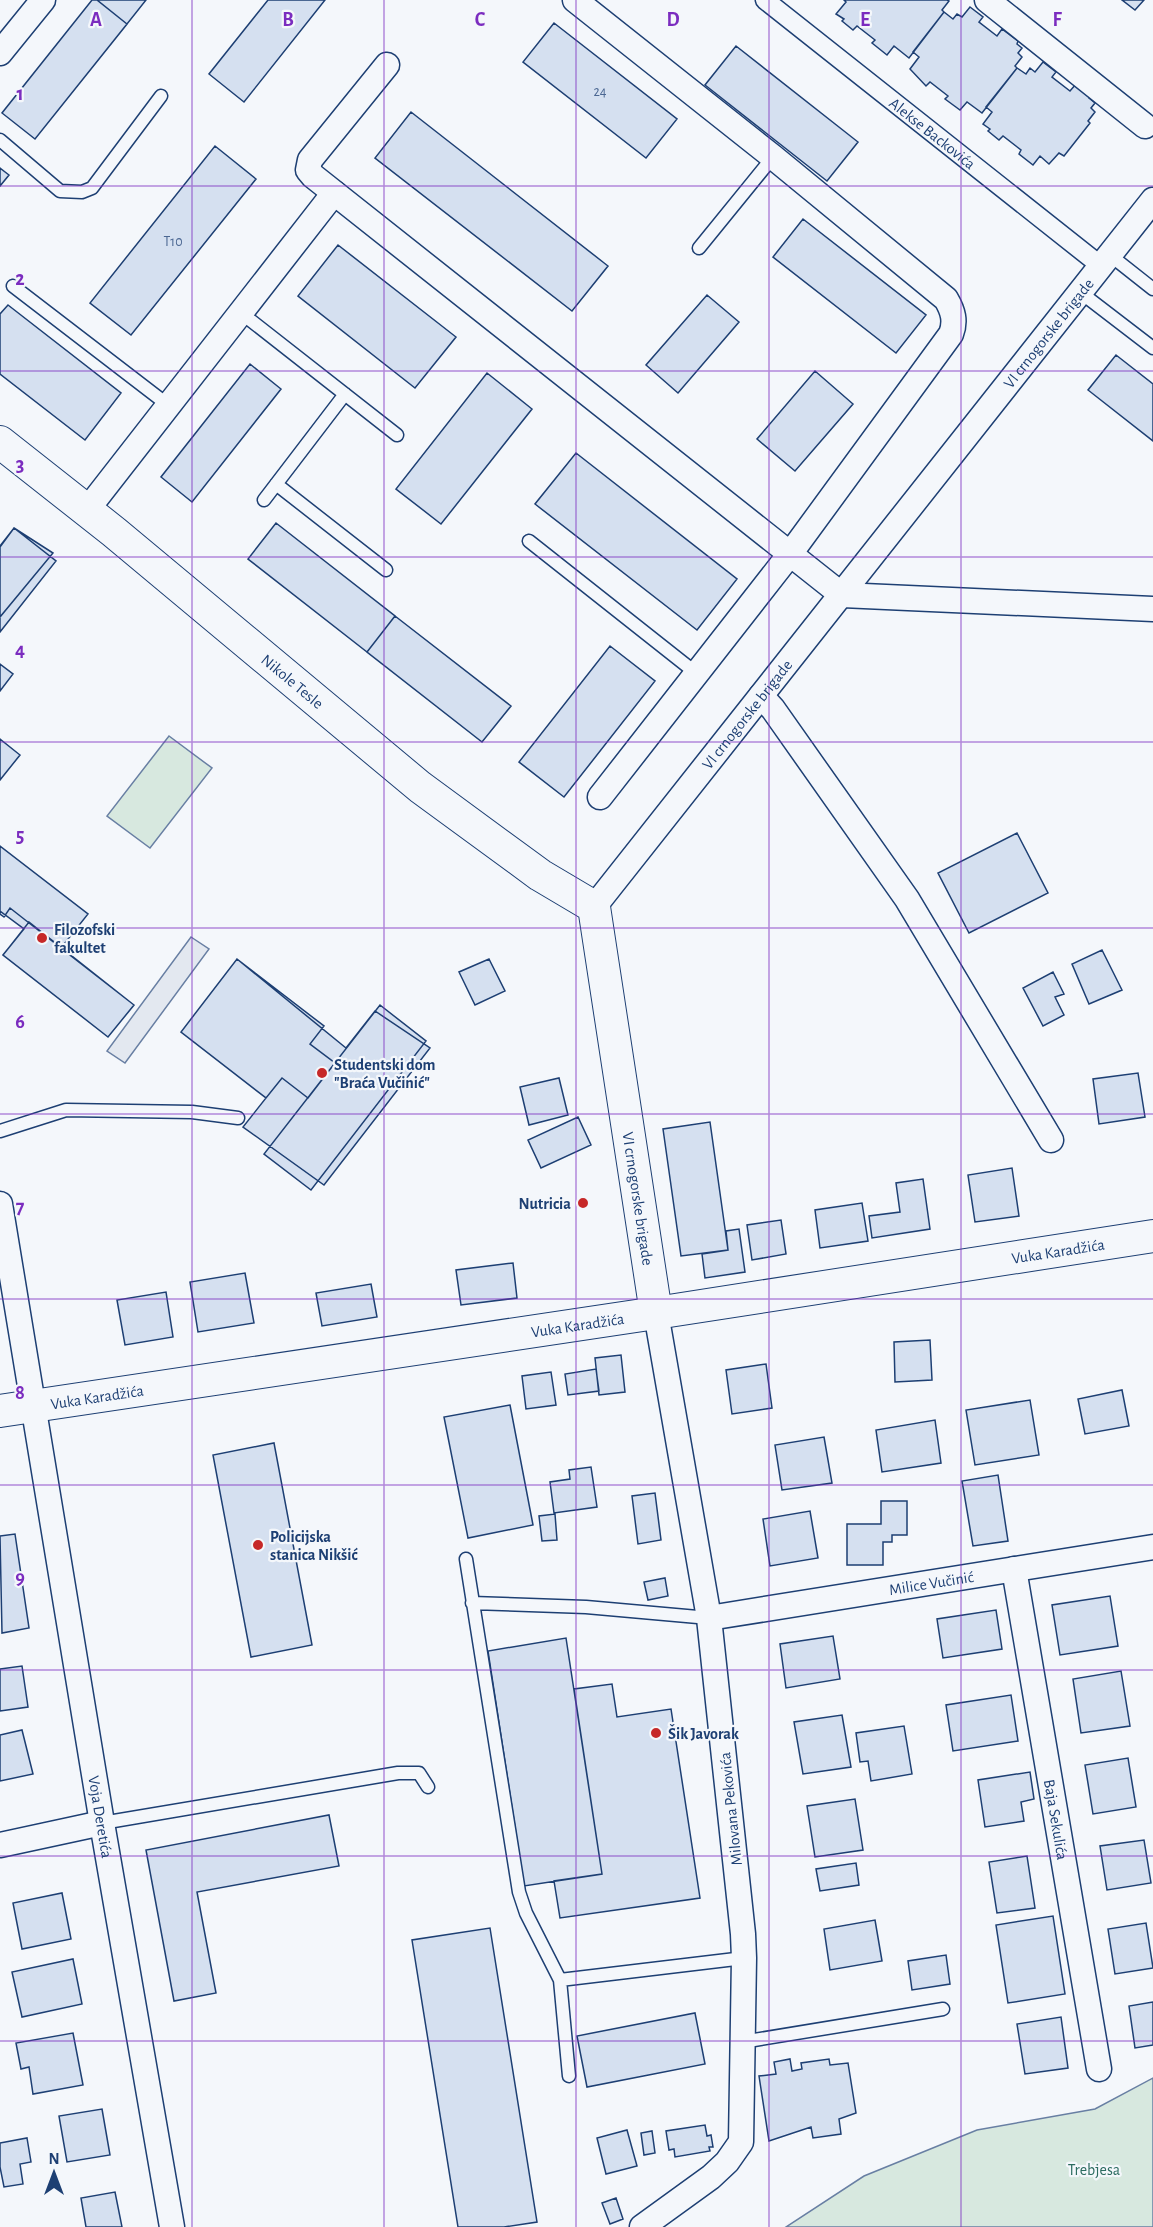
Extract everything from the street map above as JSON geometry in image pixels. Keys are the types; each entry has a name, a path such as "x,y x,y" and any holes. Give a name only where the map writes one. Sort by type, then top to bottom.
{"street":[{"path":"0,53 43,0"},
{"path":"576,0 946,299 953,319 951,334 790,554 600,797"},
{"name":"Alekse Backovića","path":"765,0 1105,261"},
{"path":"987,0 1144,126"},
{"path":"387,65 310,160 308,170 313,176 842,595 1153,609"},
{"path":"87,510 334,193"},
{"name":"VI crnogorske brigade","path":"656,1313 594,908 1153,200"},
{"name":"Nikole Tesle","path":"0,442 87,510 420,787 540,875 594,908"},
{"path":"761,696 773,709 907,899 1051,1140"},
{"name":"Voja Deretića","path":"0,1204 102,1823 172,2227"},
{"name":"Vuka Karadžića","path":"0,1411 1153,1236"},
{"name":"Milovana Pekovića","path":"642,2227 711,2177 727,2162 741,2142 744,1958 709,1617 656,1313"},
{"name":"Milice Vučinić","path":"709,1617 1153,1547"},
{"name":"Baja Sekulića","path":"1014,1569 1099,2069"},
{"path":"0,1845 102,1823"}],"lane":[{"path":"0,140 60,191 81,192 92,188 161,96"},
{"path":"699,248 773,157"},
{"path":"1105,261 1153,289"},
{"path":"13,286 168,405"},
{"path":"1080,292 1153,348"},
{"path":"240,312 397,435"},
{"path":"264,500 345,394"},
{"path":"276,484 386,570"},
{"path":"529,541 696,673"},
{"path":"0,1131 66,1110 192,1112 238,1118"},
{"path":"466,1559 519,1892 526,1913 560,1980 569,2076"},
{"path":"472,1603 586,1606 709,1617"},
{"path":"102,1823 398,1773 419,1773 428,1787"},
{"path":"560,1980 744,1958"},
{"path":"742,2042 943,2009"}],"green space":[{"path":"169,736 212,768 150,848 107,816"},
{"name":"Trebjesa","path":"1153,2078 1153,2227 786,2227 864,2176 977,2130 1095,2109"}],"shaded area":[{"path":"191,937 209,949 125,1063 107,1051"}],"building":[{"path":"92,0 97,0 127,24 35,139 2,113"},
{"path":"97,0 146,0 127,24"},
{"path":"268,0 325,0 244,102 209,74"},
{"path":"844,0 949,1 942,10 944,12 909,58 894,46 887,55 872,43 875,40 857,26 853,30 842,21 844,19 836,14 846,2"},
{"path":"1122,0 1144,0 1135,10"},
{"path":"970,7 983,17 979,22 997,36 1002,29 1018,41 1017,44 1022,48 1018,53 1022,57 1015,66 1017,68 982,113 967,102 960,110 945,99 948,96 930,82 926,86 910,69 919,57 913,52 944,12 953,19 957,14 962,17"},
{"path":"554,23 677,119 646,158 523,62"},
{"path":"736,46 858,142 827,181 705,85"},
{"path":"1043,62 1056,72 1052,77 1070,91 1076,84 1091,96 1089,98 1095,103 1091,108 1095,112 1088,121 1090,123 1064,156 1059,153 1049,164 1040,156 1033,165 1019,154 1021,150 1003,136 999,140 983,124 992,112 986,107 1017,68 1026,74 1030,68 1035,72"},
{"path":"411,112 608,266 572,311 375,158"},
{"path":"215,146 256,179 131,335 90,303"},
{"path":"0,168 9,175 0,186"},
{"path":"803,219 926,315 896,353 773,257"},
{"path":"338,245 456,337 415,388 298,296"},
{"path":"707,295 739,322 678,393 646,365"},
{"path":"8,305 121,393 85,440 0,374 0,314"},
{"path":"1116,355 1153,384 1153,441 1088,390"},
{"path":"250,364 281,389 192,502 161,477"},
{"path":"815,371 853,404 795,471 757,439"},
{"path":"487,373 532,409 441,524 396,489"},
{"path":"576,453 737,579 697,630 535,504"},
{"path":"276,523 395,616 367,652 248,559"},
{"path":"14,528 56,561 0,632 0,546"},
{"path":"14,528 53,553 0,617 0,547"},
{"path":"395,616 511,706 482,742 367,652"},
{"path":"610,646 655,681 564,797 519,762"},
{"path":"0,664 13,674 0,691"},
{"path":"0,739 20,755 0,780"},
{"path":"0,739 20,755 0,780"},
{"path":"1017,833 1048,893 969,933 938,873"},
{"path":"0,846 88,914 61,948 10,908 4,917 0,914"},
{"name":"Filozofski fakultet","path":"0,846 88,914 61,948 134,1005 108,1037 3,955 24,929 0,911"},
{"path":"29,922 134,1005 108,1037 3,955"},
{"path":"1102,950 1122,990 1089,1004 1072,964"},
{"path":"237,959 324,1026 310,1044 335,1063 308,1098 282,1078 266,1098 181,1032"},
{"name":"Studentski dom \"Braća Vučinić\"","path":"237,959 346,1048 375,1011 430,1048 324,1185 243,1127 266,1098 181,1032"},
{"path":"489,959 505,991 475,1005 459,972"},
{"path":"1053,972 1064,994 1055,997 1064,1015 1043,1026 1023,988"},
{"path":"380,1005 426,1041 311,1190 264,1154"},
{"path":"1138,1073 1145,1117 1099,1124 1093,1079"},
{"path":"559,1078 568,1115 529,1125 520,1087"},
{"path":"578,1117 591,1145 541,1168 528,1140"},
{"path":"710,1122 728,1250 681,1256 663,1129"},
{"path":"1012,1168 1019,1216 975,1222 968,1175"},
{"path":"923,1179 930,1229 872,1238 869,1216 900,1212 896,1183"},
{"path":"862,1203 868,1241 820,1248 815,1210"},
{"path":"781,1220 786,1254 752,1260 747,1225"},
{"path":"739,1229 745,1272 705,1278 702,1254 728,1250 726,1231"},
{"path":"513,1263 517,1298 461,1305 456,1270"},
{"path":"245,1273 254,1323 198,1332 190,1282"},
{"path":"371,1284 377,1317 322,1326 316,1293"},
{"path":"166,1292 173,1337 125,1345 117,1300"},
{"path":"930,1340 932,1380 895,1382 894,1342"},
{"path":"621,1355 625,1392 599,1395 595,1358"},
{"path":"766,1364 772,1408 732,1414 726,1370"},
{"path":"596,1369 599,1391 568,1395 565,1374"},
{"path":"551,1372 556,1405 526,1409 522,1376"},
{"path":"1122,1390 1129,1426 1085,1434 1078,1399"},
{"path":"1030,1400 1039,1455 975,1465 966,1410"},
{"path":"510,1405 533,1525 468,1538 444,1417"},
{"path":"935,1420 941,1463 882,1472 876,1430"},
{"path":"824,1437 832,1483 782,1490 775,1445"},
{"path":"274,1443 312,1645 251,1657 213,1455"},
{"path":"591,1467 597,1507 554,1513 550,1482 570,1479 569,1470"},
{"path":"998,1475 1008,1541 973,1546 962,1481"},
{"path":"655,1493 661,1540 638,1544 632,1496"},
{"path":"881,1501 907,1501 907,1535 892,1535 892,1542 883,1542 883,1565 847,1565 847,1524 881,1524"},
{"path":"810,1511 818,1558 770,1566 763,1519"},
{"path":"555,1514 557,1540 542,1541 539,1516"},
{"path":"15,1534 29,1628 2,1633 0,1536"},
{"path":"665,1578 668,1596 648,1600 644,1582"},
{"path":"1110,1596 1118,1646 1060,1655 1052,1605"},
{"path":"996,1610 1002,1649 943,1658 937,1619"},
{"path":"833,1636 840,1679 786,1688 780,1644"},
{"path":"566,1638 602,1874 524,1886 488,1651"},
{"path":"22,1666 28,1707 0,1711 0,1669"},
{"path":"1121,1671 1130,1726 1081,1733 1073,1679"},
{"path":"612,1684 617,1717 671,1709 700,1898 560,1918 554,1881 602,1874 574,1689"},
{"path":"1011,1695 1018,1741 953,1751 946,1705"},
{"path":"842,1715 851,1767 803,1774 794,1722"},
{"path":"904,1726 912,1774 871,1781 868,1761 860,1762 856,1733"},
{"path":"22,1730 33,1774 0,1781 0,1735"},
{"path":"1128,1758 1136,1807 1093,1814 1085,1765"},
{"path":"1030,1772 1034,1799 1021,1802 1024,1821 985,1827 978,1780"},
{"path":"855,1799 863,1850 815,1857 807,1806"},
{"path":"329,1815 339,1866 197,1892 216,1993 174,2001 146,1850"},
{"path":"1144,1840 1151,1883 1107,1890 1100,1846"},
{"path":"1027,1856 1035,1908 997,1913 989,1862"},
{"path":"856,1863 859,1885 820,1891 816,1869"},
{"path":"62,1893 71,1939 22,1949 13,1903"},
{"path":"1053,1916 1065,1994 1008,2003 996,1925"},
{"path":"875,1920 882,1961 830,1970 824,1929"},
{"path":"1146,1923 1153,1968 1115,1974 1108,1929"},
{"path":"490,1928 537,2222 504,2227 458,2227 412,1940"},
{"path":"946,1955 950,1984 912,1990 908,1961"},
{"path":"73,1959 82,2004 22,2017 12,1972"},
{"path":"1153,2002 1153,2045 1135,2048 1129,2006"},
{"path":"695,2013 705,2064 587,2087 577,2036"},
{"path":"1061,2017 1068,2068 1025,2074 1017,2024"},
{"path":"73,2033 83,2085 33,2094 29,2067 21,2069 16,2043"},
{"path":"790,2059 792,2071 802,2069 801,2063 829,2059 830,2065 848,2063 856,2113 839,2119 841,2134 813,2138 811,2127 769,2141 759,2076 776,2074 774,2062"},
{"path":"102,2109 110,2155 67,2162 59,2116"},
{"path":"705,2125 707,2136 711,2135 713,2147 709,2147 710,2151 675,2157 674,2149 669,2150 666,2131"},
{"path":"627,2130 637,2166 606,2174 597,2138"},
{"path":"652,2131 655,2153 644,2155 641,2133"},
{"path":"27,2138 31,2162 20,2164 23,2184 4,2187 0,2167 0,2143"},
{"path":"115,2192 122,2227 86,2227 81,2198"},
{"path":"616,2198 623,2219 610,2224 602,2203"}],"place":[{"name":"Filozofski fakultet","path":"42,938"},
{"name":"Studentski dom \"Braća Vučinić\"","path":"322,1073"},
{"name":"Nutricia","path":"583,1203"},
{"name":"Policijska stanica Nikšić","path":"258,1545"},
{"name":"Šik Javorak","path":"656,1733"}]}
